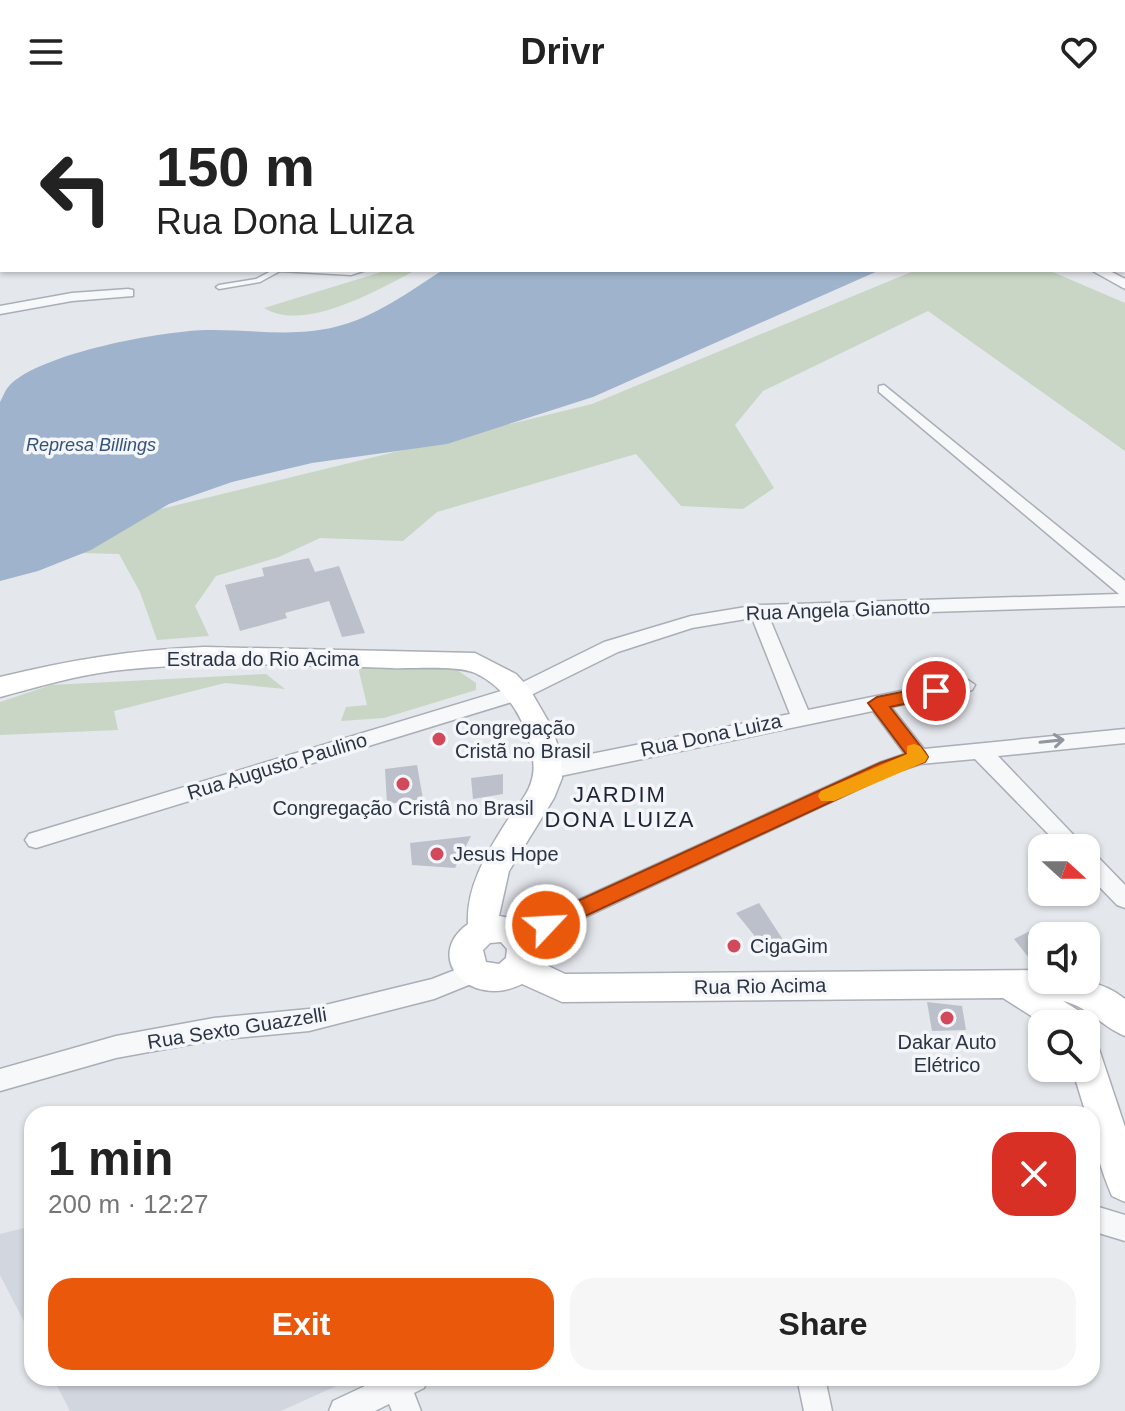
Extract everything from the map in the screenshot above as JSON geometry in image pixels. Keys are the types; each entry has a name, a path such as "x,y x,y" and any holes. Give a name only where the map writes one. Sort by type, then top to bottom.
{"main road":[{"name":"Estrada do Rio Acima","path":"0,687 112,662 262,656 475,662 502,674 518,693"},
{"path":"518,693 546,742 546,787 513,835 488,883 481,909 484,930 469,942 465,950 468,966 473,973 501,979 519,952"},
{"name":"Rua Rio Acima","path":"484,930 502,929 519,952 562,988 1006,984 1065,987 1120,1006"},
{"path":"1006,984 1049,1010"},
{"path":"1087,1010 1120,1006"},
{"path":"1094,1082 1125,1184"}],"street":[{"path":"1102,272 1125,285"},
{"path":"0,310 72,297 128,293"},
{"path":"884,389 1125,590"},
{"name":"Rua Angela Gianotto","path":"518,693 611,647 691,622 758,611 1125,600"},
{"path":"758,611 801,716"},
{"name":"Rua Dona Luiza","path":"546,771 801,716 965,685"},
{"name":"Rua Augusto Paulino","path":"36,840 518,693"},
{"path":"877,703 919,757"},
{"path":"519,952 886,768 919,757 978,749 1125,736"},
{"path":"978,749 1061,834"},
{"path":"1100,873 1125,899"},
{"name":"Rua Sexto Guazzelli","path":"0,1080 116,1047 214,1029 309,1020 434,989 473,973"},
{"path":"1100,1220 1125,1228"},
{"path":"813,1386 818,1411"},
{"path":"343,1411 406,1392"}],"lane":[{"path":"219,287 258,281 277,272"},
{"path":"320,272 347,272"}],"shaded area":[{"path":"24,1228 24,1322 0,1275 0,1234"},
{"path":"57,1386 336,1386 281,1411 70,1411"}],"green space":[{"path":"381,272 412,272 362,297 320,312 280,314 264,308"},
{"path":"911,272 1053,272 1125,303 1125,451 928,311 763,391 735,425 774,488 743,509 681,506 636,454 437,512 403,541 320,538 279,557 216,576 195,606 209,636 157,640 140,592 119,554 78,553 99,524 592,404"},
{"path":"358,667 457,670 476,683 476,690 384,718 341,721 346,707 367,705"},
{"path":"266,674 285,689 225,683 114,711 118,730 0,735 0,702 51,685"}],"water":[{"name":"Represa Billings","path":"440,272 875,272 593,397 447,444 312,463 232,482 169,504 91,550 38,571 0,581 0,402 9,386 25,374 47,363 106,345 167,334 213,330 289,332 335,327 378,311"}],"building":[{"path":"309,558 315,572 339,566 365,633 342,637 329,601 285,613 287,618 240,631 225,585 264,576 262,568"},
{"name":"Congregação Cristâ no Brasil","path":"417,765 423,799 387,804 385,769"},
{"path":"503,774 503,794 473,799 471,778"},
{"name":"Jesus Hope","path":"471,836 455,868 412,865 410,843"},
{"path":"759,903 789,949 764,957 754,935 736,913"},
{"path":"1028,932 1028,957 1014,939"},
{"name":"Dakar Auto Elétrico","path":"927,1002 962,1006 966,1030 932,1031"}],"slow traffic":[{"path":"827,796 886,768 919,757 914,750"}],"place":[{"name":"Congregação Cristã no Brasil","path":"439,739"},
{"name":"Congregação Cristâ no Brasil","path":"403,784"},
{"name":"Jesus Hope","path":"437,854"},
{"name":"CigaGim","path":"734,946"},
{"name":"Dakar Auto Elétrico","path":"947,1018"}],"district":[{"name":"JARDIM DONA LUIZA","path":"620,806"}],"route":[{"path":"546,925 886,768 919,757 877,703 936,691"}]}
